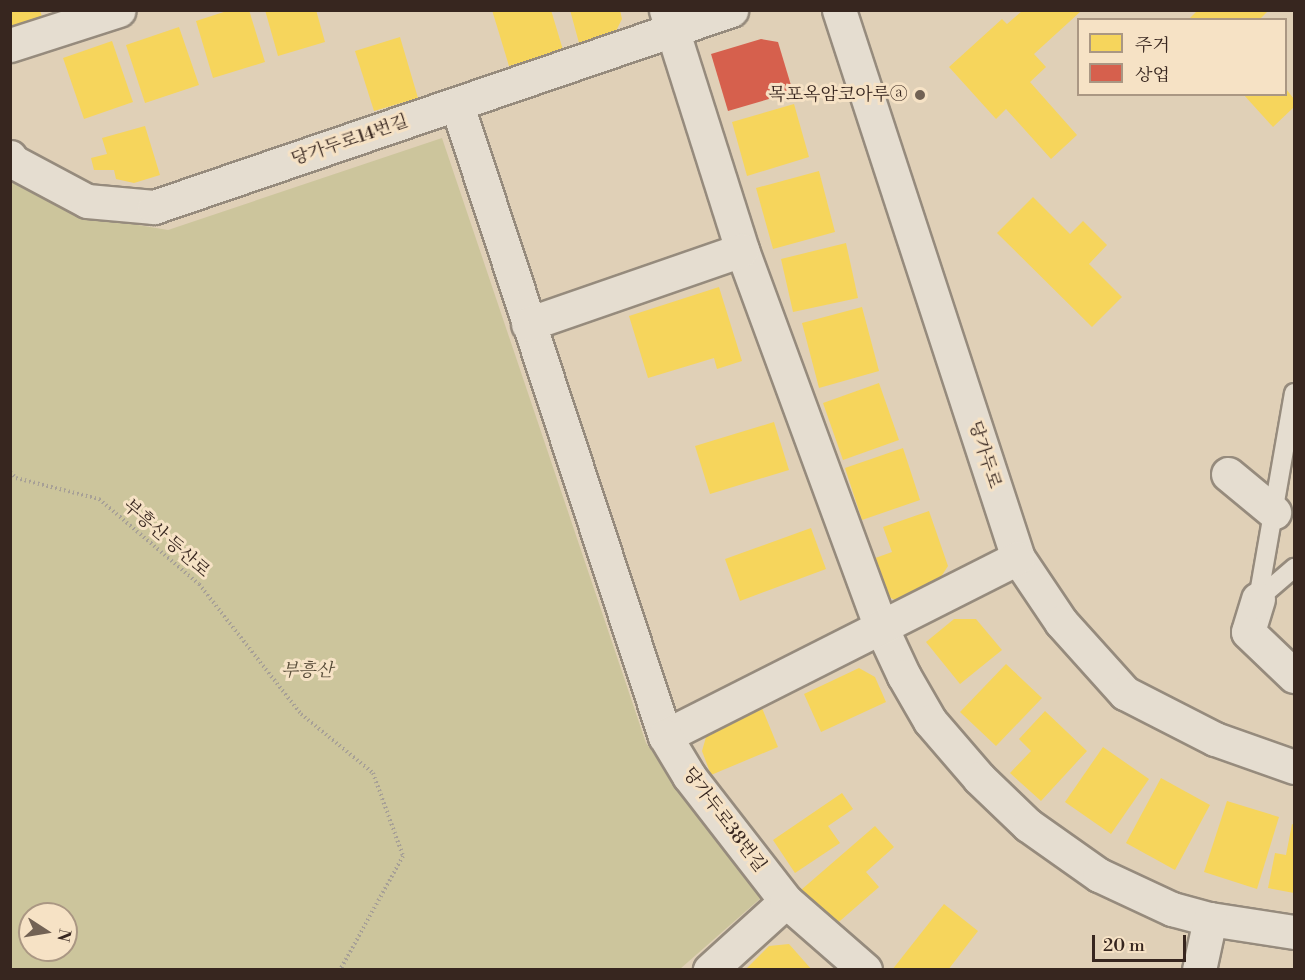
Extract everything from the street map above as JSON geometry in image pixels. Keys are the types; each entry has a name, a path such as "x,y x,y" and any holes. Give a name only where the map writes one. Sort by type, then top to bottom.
{"street":[{"path":"10,45 119,10"},
{"name":"당가두로14번길","path":"10,157 12,161 87,201 154,207 457,105 670,20 731,10"},
{"name":"당가두로","path":"840,10 1018,558 1061,622 1125,693 1215,739 1294,767"},
{"path":"670,20 742,250 881,627 904,676 930,721 979,778 1028,825 1099,875 1172,909 1210,919 1294,933"},
{"name":"당가두로38번길","path":"457,105 665,736 689,776 786,901 865,969"},
{"path":"528,324 742,250"},
{"path":"1228,474 1274,512"},
{"path":"665,736 1018,558"},
{"path":"1258,599 1248,632 1294,676"},
{"path":"710,969 786,901"},
{"path":"1198,969 1210,919"}],"lane":[{"path":"1258,599 1274,512 1290,451 1294,393"},
{"path":"1258,599 1294,567"}],"path":[{"name":"부흥산 등산로","path":"10,472 16,478 99,499 199,584 301,714 373,772 404,856 340,969"}],"green space":[{"name":"부흥산","path":"442,138 646,743 762,897 680,969 11,969 10,172 72,214 168,230"}],"building: 주거":[{"path":"10,10 40,10 43,21 10,30"},
{"path":"230,10 249,10 265,62 213,78 196,21"},
{"path":"265,10 316,10 325,42 278,56"},
{"path":"492,10 551,10 563,50 509,66"},
{"path":"570,10 620,10 622,19 615,33 579,43"},
{"path":"1023,10 1080,12 1034,54 1046,67 1030,82 1077,135 1051,159 1006,109 996,119 949,67 1002,19 1007,24"},
{"path":"1198,10 1269,10 1261,18 1190,18"},
{"path":"179,27 199,85 145,103 126,45"},
{"path":"400,37 418,98 374,111 355,51"},
{"path":"112,41 133,102 84,119 63,58"},
{"path":"1287,90 1294,99 1294,107 1273,127 1245,96 1287,96"},
{"path":"794,104 809,157 747,176 732,122"},
{"path":"145,126 160,175 134,183 116,179 114,170 94,170 91,158 107,154 102,138"},
{"path":"819,171 835,232 773,249 756,188"},
{"path":"1033,197 1070,234 1083,221 1107,245 1089,264 1122,297 1092,327 997,233"},
{"path":"846,243 858,298 793,312 781,259"},
{"path":"719,287 742,361 717,369 714,358 648,378 629,316"},
{"path":"862,307 879,371 819,388 802,323"},
{"path":"879,383 899,440 843,460 823,403"},
{"path":"774,422 789,470 710,494 695,446"},
{"path":"903,448 920,500 862,520 845,468"},
{"path":"929,511 948,566 937,583 901,603 877,591 867,561 892,552 883,527"},
{"path":"811,528 826,569 740,601 725,559"},
{"path":"954,619 976,619 1002,650 960,684 926,642"},
{"path":"1006,664 1042,698 996,746 960,712"},
{"path":"859,668 875,677 886,702 821,732 804,694"},
{"path":"762,708 778,747 711,775 702,751 708,730"},
{"path":"1045,711 1087,751 1041,801 1010,773 1031,751 1019,739"},
{"path":"1103,747 1149,779 1111,834 1065,802"},
{"path":"1161,778 1210,805 1175,870 1126,843"},
{"path":"842,793 853,809 828,826 840,843 795,873 773,840"},
{"path":"1227,801 1279,817 1257,889 1204,872"},
{"path":"1292,824 1294,825 1294,893 1268,888 1275,853 1286,855"},
{"path":"875,826 894,847 866,872 879,887 833,927 801,890"},
{"path":"944,904 978,931 948,970 892,970"},
{"path":"789,944 812,970 745,970 769,946"}],"building: 상업":[{"path":"761,39 778,42 793,92 728,111 711,54"}],"place":[{"name":"목포옥암코아루ⓐ","path":"920,95"}]}
